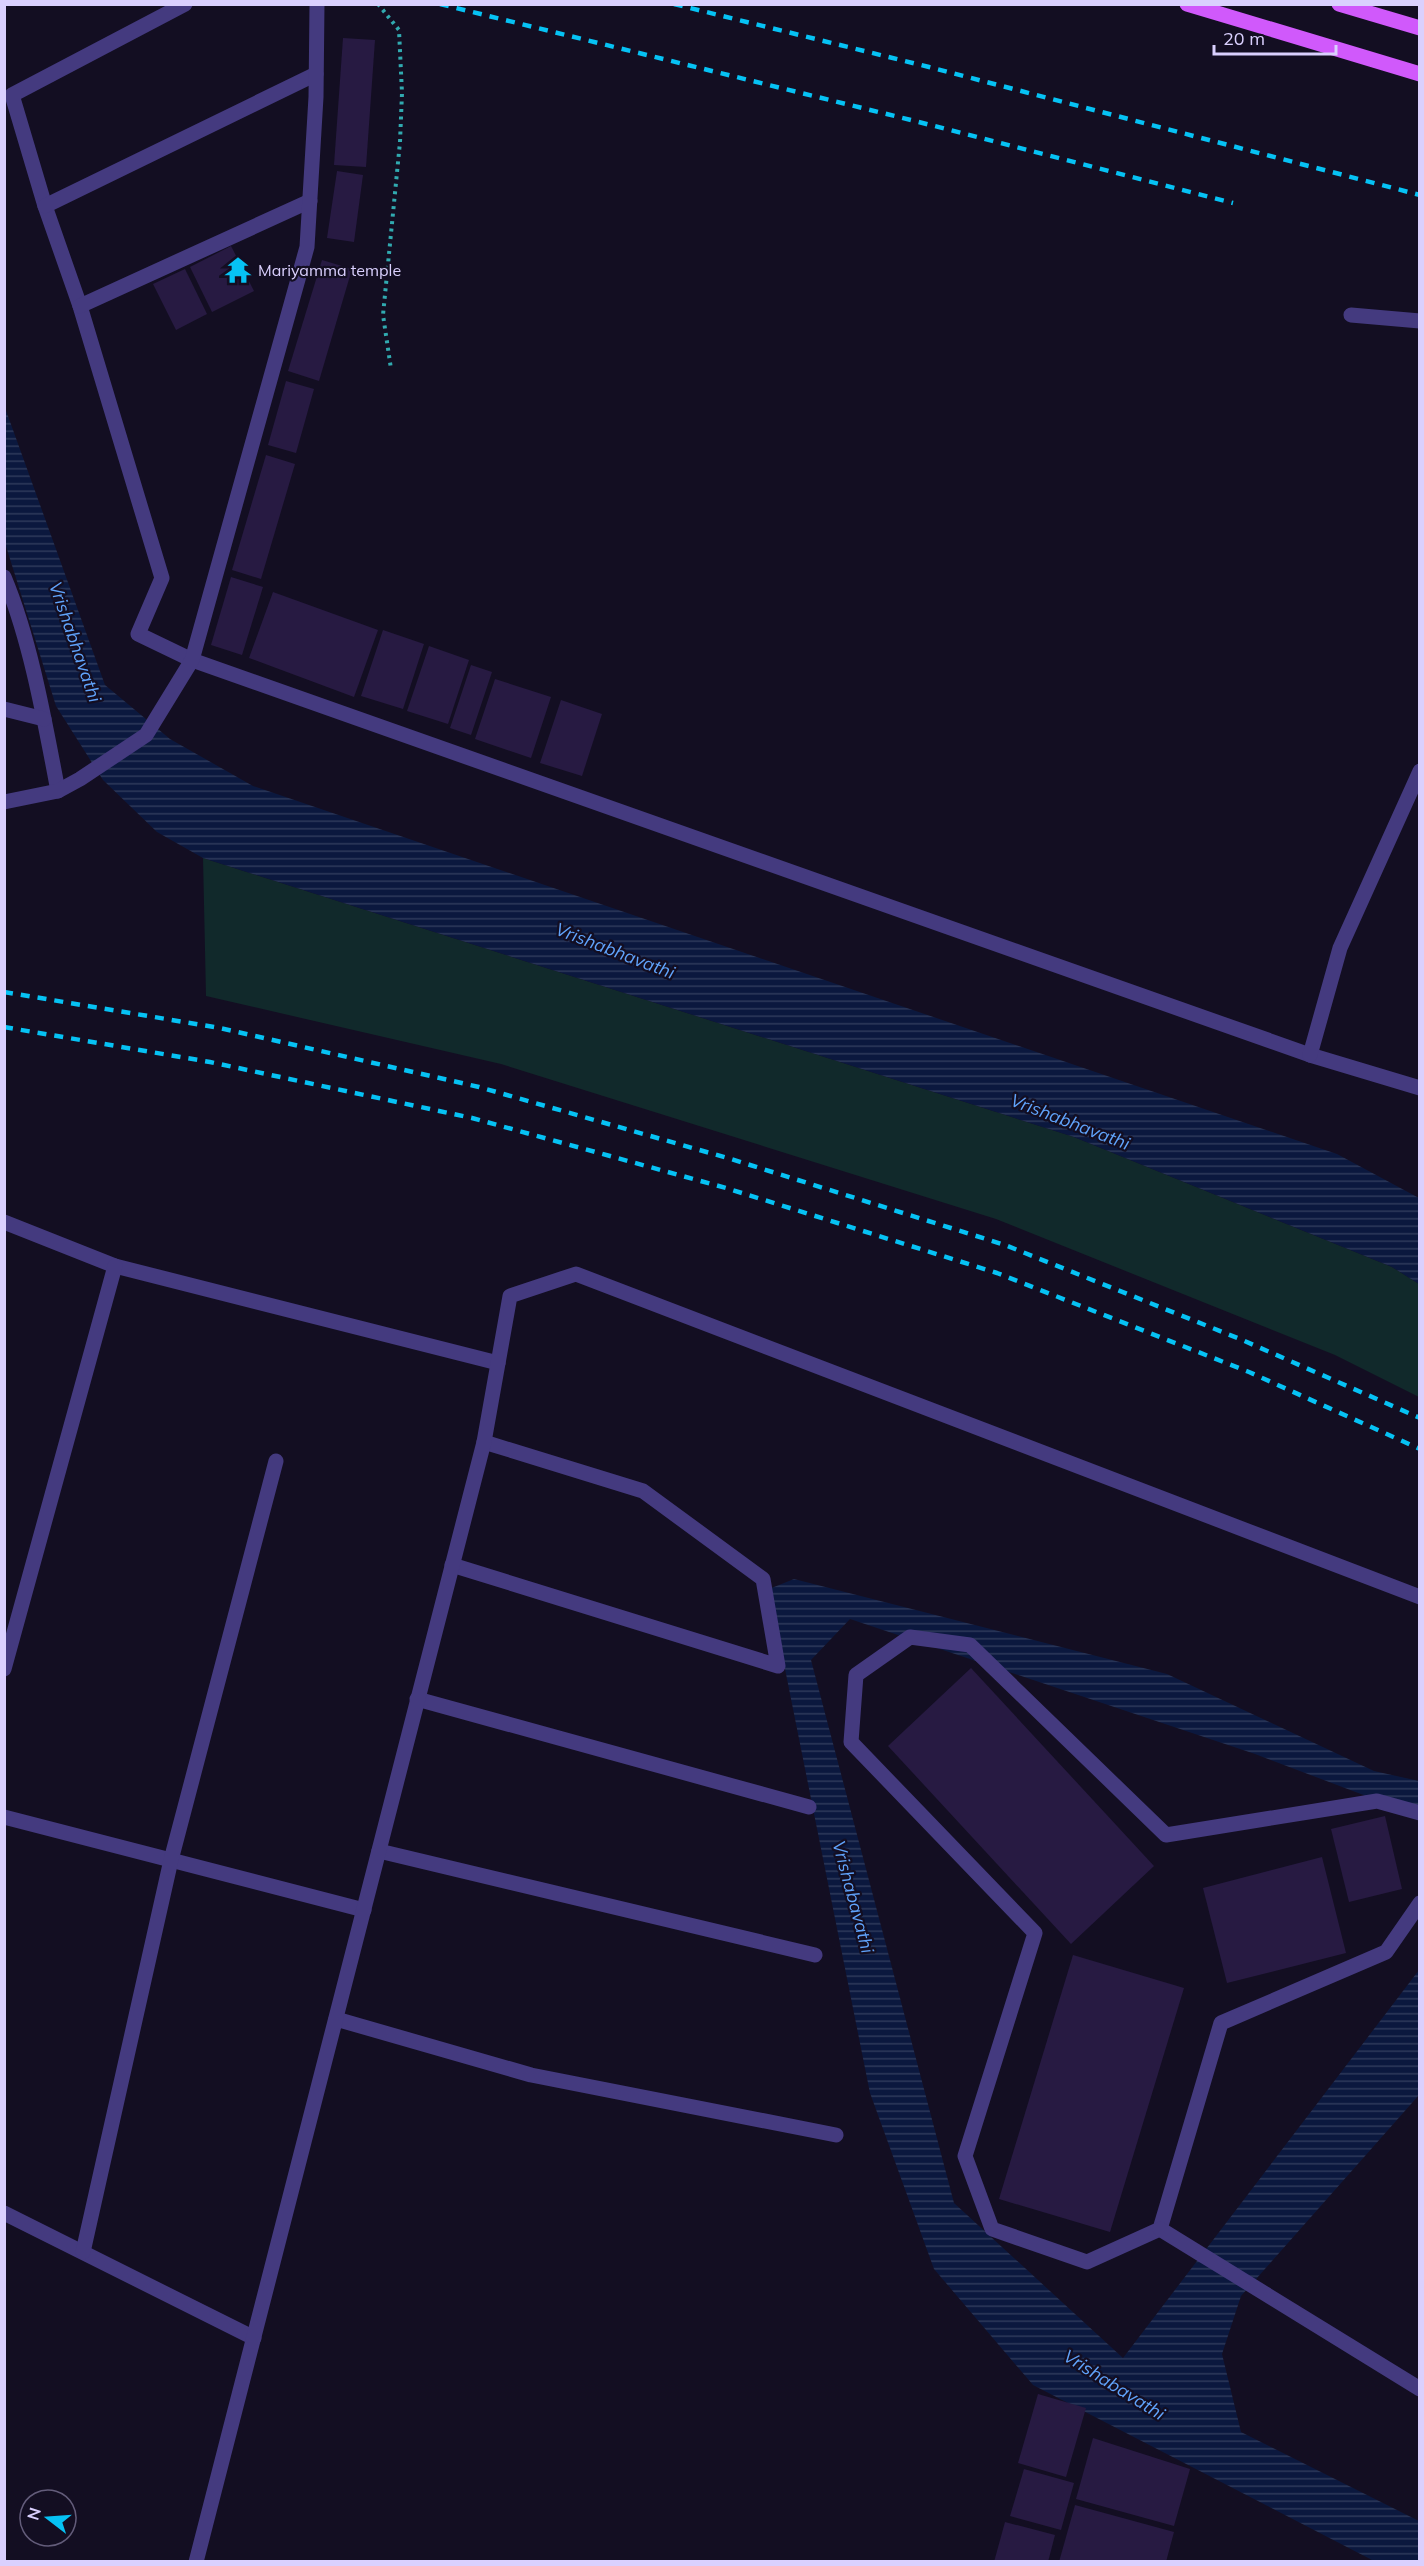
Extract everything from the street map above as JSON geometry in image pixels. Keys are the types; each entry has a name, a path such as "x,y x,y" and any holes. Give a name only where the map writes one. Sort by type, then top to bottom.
{"main road":[{"path":"1187,4 1419,74"},
{"path":"1339,4 1419,28"}],"street":[{"path":"185,4 12,95 45,206 80,306 162,578 138,634 192,660 1310,1055 1419,1088"},
{"path":"4,802 58,791 146,735 192,660 307,247 316,74 317,4"},
{"path":"45,206 316,74"},
{"path":"80,306 310,201"},
{"path":"1351,315 1419,321"},
{"path":"4,577 44,719 58,791"},
{"path":"4,709 44,719"},
{"path":"1310,1055 1340,948 1419,771"},
{"path":"4,1222 115,1266 498,1363"},
{"path":"4,1669 115,1266"},
{"path":"196,2562 484,1442 510,1296 576,1274 1419,1597"},
{"path":"452,1565 778,1666 764,1579 644,1491 484,1442"},
{"path":"83,2252 171,1860 276,1461"},
{"path":"1419,1813 1377,1801 1166,1835 970,1645 910,1637 856,1675 851,1742 1035,1933 965,2156 992,2229 1087,2262 1160,2229 1221,2023 1386,1952 1419,1903"},
{"path":"417,1699 809,1807"},
{"path":"4,1817 364,1910"},
{"path":"379,1851 815,1955"},
{"path":"336,2019 531,2074 836,2135"},
{"path":"4,2212 254,2338"},
{"path":"1160,2229 1419,2389"}],"path":[{"path":"378,4 399,30 402,93 400,142 383,315 392,369"}],"green space":[{"path":"203,858 1074,1137 1392,1267 1419,1284 1419,1397 1335,1355 996,1219 501,1064 206,996"}],"water":[{"name":"Vrishabhavathi","path":"4,405 105,685 170,739 253,786 1337,1154 1419,1198 1419,1284 1392,1267 1074,1137 203,858 157,832 103,780 56,706 5,543"},
{"name":"Vrishabavathi","path":"794,1579 1167,1674 1374,1771 1419,1781 1419,1816 1255,1754 850,1619 811,1660 954,2203 1123,2358 1419,1970 1419,2095 1241,2296 1222,2354 1241,2432 1419,2521 1419,2561 1374,2561 1033,2385 934,2269 870,2093 769,1589"}],"building":[{"path":"343,38 375,40 366,167 334,165"},
{"path":"337,171 363,175 354,242 327,238"},
{"path":"231,246 254,291 212,312 190,267"},
{"path":"322,260 352,269 319,381 288,371"},
{"path":"185,269 207,314 176,330 153,284"},
{"path":"286,381 314,389 296,453 268,445"},
{"path":"266,455 295,464 261,579 232,570"},
{"path":"231,577 263,587 242,655 211,645"},
{"path":"273,592 378,630 354,697 249,658"},
{"path":"383,630 424,644 403,709 361,696"},
{"path":"429,646 469,660 448,724 407,711"},
{"path":"471,665 492,672 471,735 450,728"},
{"path":"495,679 551,697 531,758 475,739"},
{"path":"561,700 602,714 582,776 540,763"},
{"path":"971,1668 1154,1866 1071,1944 888,1746"},
{"path":"1385,1816 1402,1889 1349,1902 1331,1829"},
{"path":"1322,1857 1346,1953 1227,1983 1203,1888"},
{"path":"1073,1955 1184,1988 1110,2232 999,2199"},
{"path":"1038,2394 1086,2408 1066,2477 1018,2463"},
{"path":"1093,2438 1190,2469 1174,2526 1076,2499"},
{"path":"1024,2469 1074,2483 1061,2530 1010,2516"},
{"path":"1075,2505 1174,2532 1166,2562 1059,2562"},
{"path":"1005,2522 1055,2535 1048,2562 994,2562"}],"railway":[{"path":"440,4 915,121 1233,203"},
{"path":"674,4 929,67 1420,195"},
{"path":"4,992 220,1028 479,1087 731,1159 1005,1245 1240,1339 1420,1418"},
{"path":"4,1027 210,1062 472,1118 726,1188 997,1273 1249,1372 1420,1449"}],"place":[{"name":"Mariyamma temple","path":"238,270"}]}
